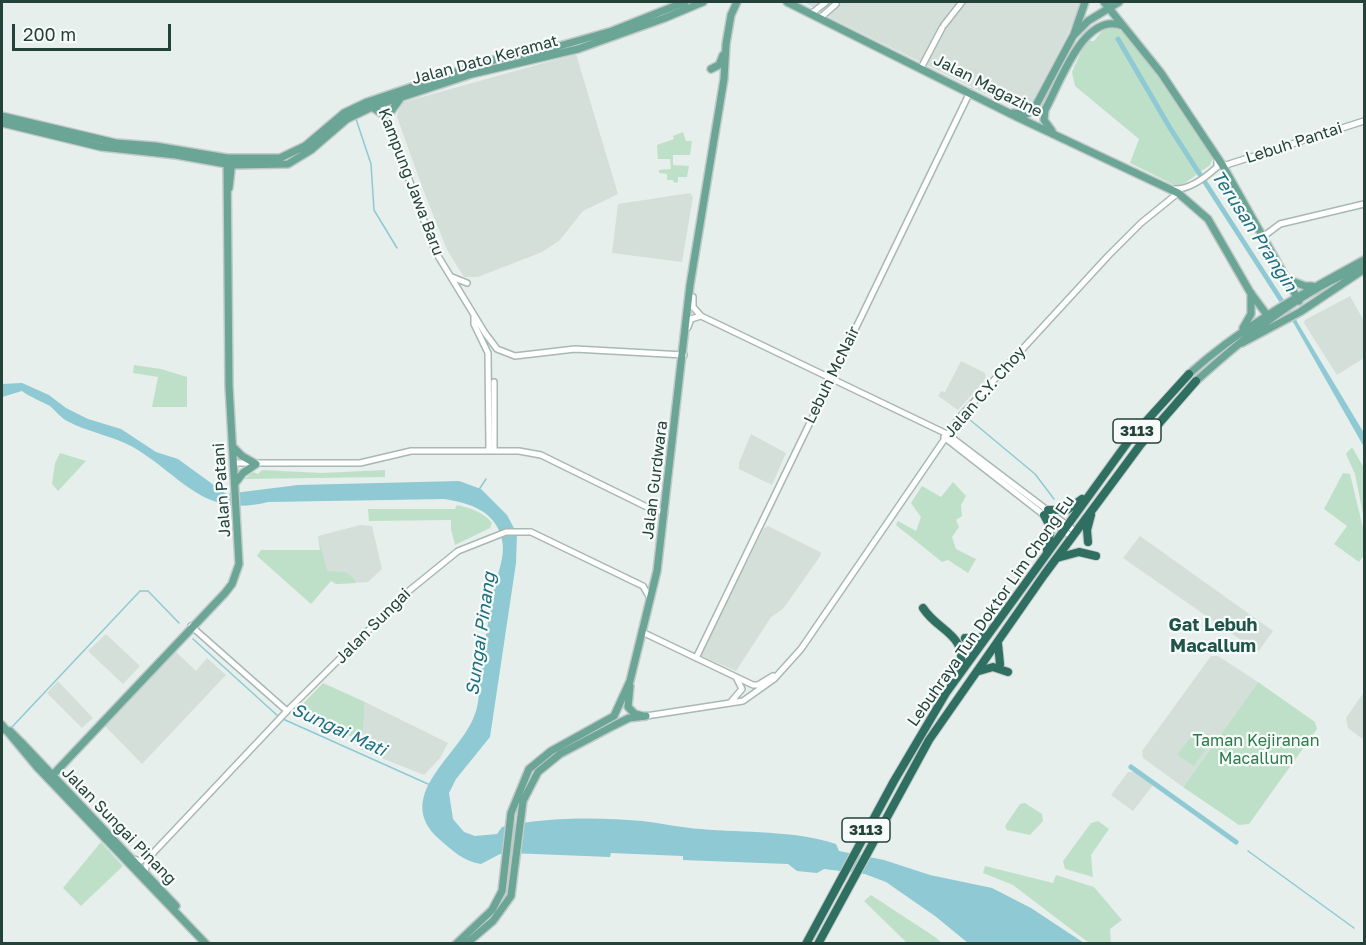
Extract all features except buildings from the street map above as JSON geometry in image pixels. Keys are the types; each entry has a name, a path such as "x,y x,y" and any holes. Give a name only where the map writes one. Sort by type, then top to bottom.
{"highway":[{"name":"Lebuhraya Tun Doktor Lim Chong Eu","path":"806,944 920,735 959,676 1090,492 1142,424 1189,374"},
{"name":"Lebuhraya Tun Doktor Lim Chong Eu","path":"818,944 929,740 1056,559 1151,431 1196,381"},
{"path":"1046,554 1051,534 1046,512 1067,510 1090,492"},
{"path":"1088,542 1092,511"},
{"path":"1056,559 1079,552 1096,556"},
{"path":"923,608 958,643 962,658 959,676"},
{"path":"964,638 981,638 992,630"},
{"path":"999,640 997,653 1000,664"},
{"path":"975,674 990,667 1008,672"}],"main road":[{"name":"Jalan Dato Keramat","path":"2,116 116,143 154,146 230,161 268,159 292,154 344,113 489,61 549,49 612,31 685,2"},
{"name":"Jalan Dato Keramat","path":"2,123 100,147 230,161 288,164 311,150 347,119 372,107 380,100 472,74 578,49 704,2"},
{"name":"Jalan Gurdwara","path":"646,716 635,714 628,707 630,681 654,584 684,356 687,330 685,324 725,70 726,44 732,12 737,2"},
{"name":"Jalan Magazine","path":"787,2 1175,191 1208,219 1268,317"},
{"path":"1013,113 1027,114 1037,105 1073,36 1085,2"},
{"path":"1073,36 1106,4 1119,2"},
{"path":"1106,4 1161,73 1216,155 1289,280 1295,300"},
{"path":"1056,135 1046,125 1045,110 1081,41 1098,26 1111,23 1124,27"},
{"path":"721,87 720,74 711,69 721,63 726,44"},
{"path":"372,107 387,117 404,95"},
{"name":"Jalan Patani","path":"51,776 191,626 225,593 237,572 240,556 229,386 230,161"},
{"path":"1189,374 1241,330 1268,317 1317,285 1365,260"},
{"path":"1295,300 1365,267"},
{"path":"1239,344 1286,320 1365,267"},
{"name":"Jalan Gurdwara","path":"692,279 693,297"},
{"path":"1289,280 1305,286 1317,285"},
{"path":"1241,330 1251,314 1251,292"},
{"path":"1196,381 1268,317"},
{"path":"233,447 242,456 256,464 243,473 236,487"},
{"name":"Jalan Gurdwara","path":"456,944 483,920 499,900 504,884 511,813 519,788 535,763 568,741 614,716 630,681"},
{"path":"466,944 493,921 511,896 518,858 521,814 528,786 547,763 619,723 646,716"},
{"name":"Jalan Sungai Pinang","path":"3,727 10,730 206,944"},
{"name":"Jalan Sungai Pinang","path":"51,776 213,944"}],"street":[{"path":"811,14 826,2"},
{"path":"921,68 943,27 962,2"},
{"path":"820,18 836,4"},
{"name":"Lebuh McNair","path":"696,658 970,92"},
{"name":"Kampung Jawa Baru","path":"380,100 435,250 491,342 508,354 522,356 575,349 684,356"},
{"name":"Lebuh Pantai","path":"1223,166 1365,121"},
{"name":"Jalan C.Y. Choy","path":"646,716 749,699 778,675 801,649 946,436 1108,256 1141,223 1175,191 1203,178 1217,167 1216,155"},
{"path":"1263,236 1280,224 1365,204"},
{"path":"451,276 467,283"},
{"path":"693,297 693,307 701,316 946,436 1074,535"},
{"path":"474,315 474,324 488,353 491,451"},
{"path":"687,330 691,319 701,316"},
{"path":"474,451 482,447 491,436 494,382"},
{"path":"491,436 499,445 510,451"},
{"path":"234,464 360,463 411,451 510,451 541,455 651,508 665,512"},
{"name":"Jalan Sungai","path":"145,872 147,863 154,852 277,722 412,587 458,550 493,535 523,531 543,537 643,586"},
{"path":"651,598 643,586 654,584"},
{"path":"191,626 286,713"},
{"path":"642,632 735,675 742,689 730,703"},
{"name":"Jalan C.Y. Choy","path":"735,675 753,685 778,675"},
{"path":"132,858 141,861 154,852"}],"shaded area":[{"path":"804,2 1081,2 1067,36 1030,106 1018,110 833,19"},
{"path":"576,54 618,194 583,211 559,241 542,252 478,277 464,277 447,250 397,117 398,111 404,102"},
{"path":"690,193 693,197 682,262 612,253 618,204"},
{"path":"1350,296 1364,321 1364,358 1337,375 1304,323 1305,320"},
{"path":"961,361 985,373 986,379 958,410 938,396 941,391 945,392"},
{"path":"751,434 786,453 772,485 739,469 739,463"},
{"path":"360,525 372,526 382,569 368,582 336,584 325,575 318,536"},
{"path":"768,526 820,552 821,555 783,609 771,617 736,671 702,656 702,652 764,528"},
{"path":"1140,536 1273,631 1258,652 1123,558"},
{"path":"106,634 140,666 123,684 88,651"},
{"path":"175,651 196,671 207,658 226,675 142,764 105,726"},
{"path":"1211,656 1218,656 1258,682 1183,787 1143,758 1142,751"},
{"path":"58,681 93,718 82,728 47,693"},
{"path":"1364,692 1364,740 1348,728 1346,718"},
{"path":"365,702 448,743 440,758 424,775 359,749 363,733"},
{"path":"1128,772 1134,772 1153,785 1133,811 1111,795"}],"green space":[{"path":"1111,25 1125,34 1153,65 1213,158 1210,165 1181,186 1174,185 1130,163 1139,139 1075,86 1072,72 1086,41 1094,41 1105,27"},
{"path":"683,132 686,141 692,141 690,155 673,155 673,165 689,166 687,177 678,177 678,182 674,183 673,180 667,180 667,174 659,173 659,170 671,169 670,159 658,159 657,145 674,139 673,136"},
{"path":"134,365 161,369 187,377 187,407 152,407 158,377 133,373"},
{"path":"1352,447 1364,468 1364,519 1355,474 1346,454"},
{"path":"60,453 86,461 58,491 52,484 55,463"},
{"path":"262,470 322,473 385,470 385,477 245,479 253,472 258,474"},
{"path":"1343,473 1350,474 1364,532 1364,555 1359,562 1334,544 1347,526 1324,509"},
{"path":"953,482 966,496 961,505 962,516 956,520 959,527 952,537 956,549 976,559 968,573 948,560 942,562 896,525 898,521 916,531 921,517 911,503 922,486 941,497"},
{"path":"457,505 481,513 492,523 490,528 455,545 451,520 369,521 368,509 455,509"},
{"path":"318,536 327,571 347,573 356,583 336,584 331,581 311,604 257,556 261,550 320,550"},
{"name":"Taman Kejiranan Macallum","path":"1258,682 1315,722 1317,729 1249,824 1239,825 1183,787"},
{"path":"323,683 365,702 363,733 352,737 294,713"},
{"path":"1196,731 1211,741 1194,766 1177,755"},
{"path":"1025,803 1042,814 1043,821 1030,835 1007,830 1005,826 1020,804"},
{"path":"1098,821 1109,829 1091,855 1093,877 1065,869 1063,861 1091,823"},
{"path":"101,842 123,866 81,906 63,888"},
{"path":"985,866 1053,883 1056,875 1094,887 1122,920 1110,929 1111,943 1089,943 1013,885 983,873"},
{"path":"871,895 942,943 907,943 864,901"}],"water":[{"path":"1296,320 1364,433 1364,447 1293,322"},
{"path":"22,383 49,395 66,408 88,419 121,429 156,452 178,459 226,494 298,485 459,481 481,489 507,515 517,534 516,563 490,737 456,779 449,793 453,819 464,832 475,836 497,834 502,827 519,824 553,820 607,819 803,836 836,844 839,851 884,860 930,875 992,888 1031,908 1084,943 968,943 935,916 886,882 865,874 824,869 817,873 797,871 788,864 683,860 683,856 611,853 610,857 510,853 500,854 481,864 464,858 439,839 427,823 423,808 425,793 432,778 465,734 476,710 487,626 503,553 499,530 488,515 472,506 444,499 268,502 245,506 226,504 194,491 131,446 67,421 50,406 22,391 2,397 2,384"}],"waterway":[{"name":"Terusan Prangin","path":"1118,39 1170,128 1294,320"},
{"path":"356,119 371,164 374,210 397,248"},
{"path":"969,419 1035,474 1054,499"},
{"path":"478,491 486,479"},
{"name":"Sungai Mati","path":"12,727 140,591 148,591 179,623"},
{"name":"Sungai Mati","path":"193,639 279,717"},
{"name":"Sungai Mati","path":"283,719 428,784"},
{"path":"1131,767 1236,842"},
{"path":"1248,851 1354,928"}],"district":[{"name":"Gat Lebuh Macallum","path":"1213,635"}],"water label":[{"name":"Sungai Pinang","path":"481,634"}]}
